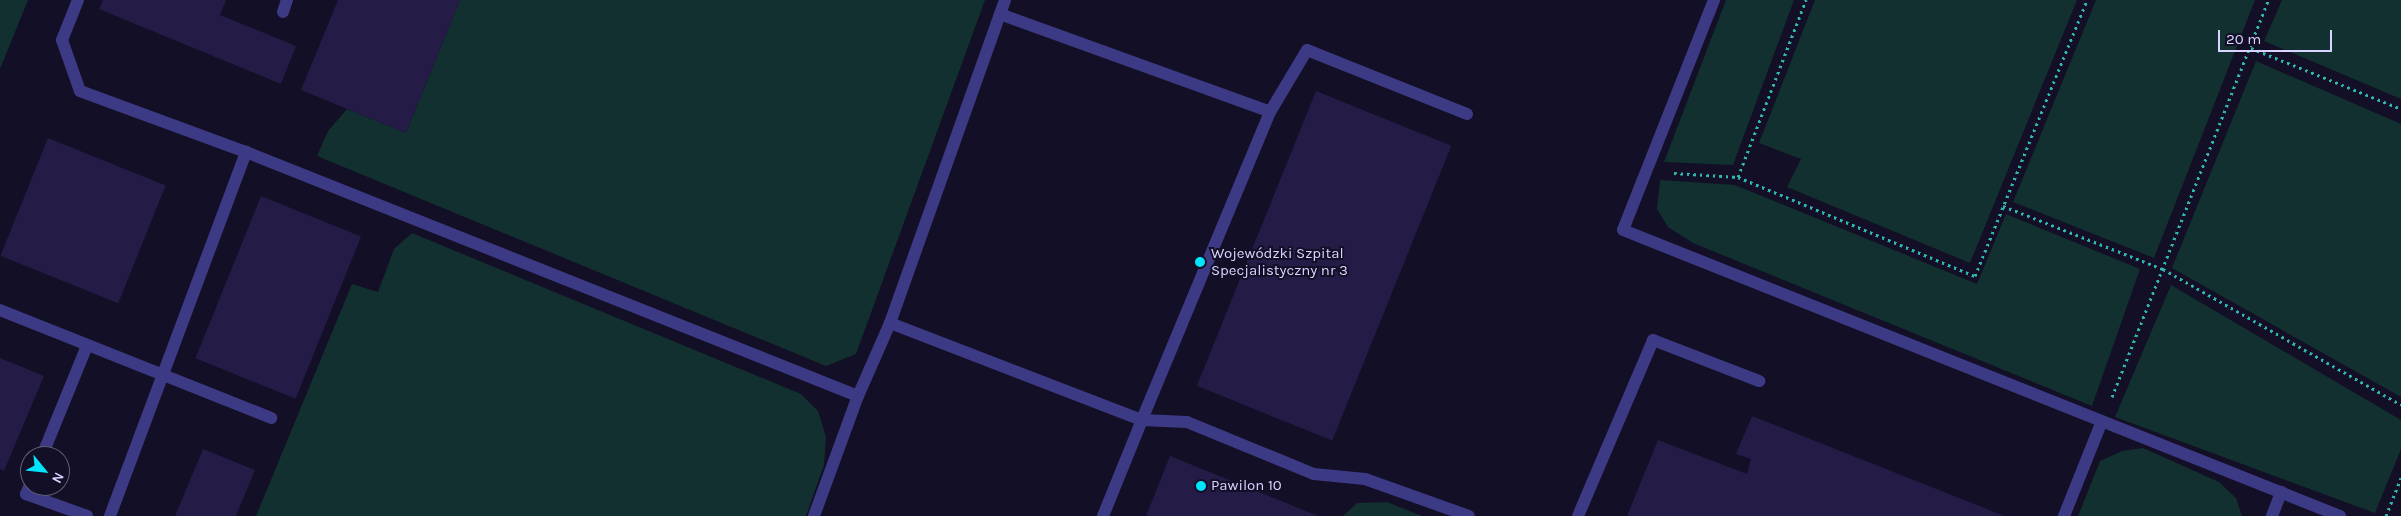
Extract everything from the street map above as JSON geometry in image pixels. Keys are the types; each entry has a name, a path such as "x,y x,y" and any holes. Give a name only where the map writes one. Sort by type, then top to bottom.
{"lane":[{"path":"78,0 62,40 80,91 246,152 858,396"},
{"path":"814,516 858,396 890,323 1005,0"},
{"path":"1714,0 1622,230 2340,516"},
{"path":"1000,14 1270,112"},
{"path":"1102,516 1270,112 1306,50 1467,114"},
{"path":"110,516 246,152"},
{"path":"0,310 161,376 271,418"},
{"path":"890,323 1142,420 1187,422 1314,474 1365,479 1469,516"},
{"path":"1578,516 1653,340 1759,382"},
{"path":"46,446 87,346"},
{"path":"2064,516 2102,421"},
{"path":"2272,516 2281,492"},
{"path":"32,496 87,516"}],"path":[{"path":"1738,177 1806,0"},
{"path":"1646,172 1738,177 1975,276 2087,0"},
{"path":"2102,421 2268,0"},
{"path":"2250,48 2401,109"},
{"path":"2003,206 2163,269 2401,405"},
{"path":"2386,516 2401,478"}],"green space":[{"path":"0,0 28,0 0,69"},
{"path":"460,0 985,0 856,354 826,366 317,156 328,131 347,109 406,133"},
{"path":"1726,0 1794,0 1733,165 1664,162"},
{"path":"1815,0 2077,0 1970,263 1787,187 1801,159 1759,143"},
{"path":"2096,0 2255,0 2154,258 2013,202"},
{"path":"2282,0 2401,0 2401,99 2264,41"},
{"path":"2256,61 2401,124 2401,397 2172,268"},
{"path":"1660,180 1735,185 1977,284 2006,214 2140,269 2092,406 1693,243 1668,227 1657,209"},
{"path":"412,233 801,394 818,411 826,437 824,465 806,516 256,516 352,284 378,292 394,249"},
{"path":"2171,285 2401,420 2401,449 2375,513 2115,417"},
{"path":"2143,448 2219,482 2236,498 2242,516 2078,516 2100,461 2122,451"},
{"path":"1387,502 1422,516 1343,516 1357,503"}],"building":[{"path":"103,0 226,0 220,15 296,46 281,84 99,9"},
{"path":"338,0 460,0 406,133 301,90"},
{"path":"1316,91 1451,146 1332,441 1197,386"},
{"path":"48,138 166,186 118,303 0,256"},
{"path":"261,196 361,236 296,399 195,358"},
{"path":"0,358 44,376 4,471 0,469"},
{"path":"1752,416 2004,516 1627,516 1658,440 1747,474 1751,459 1736,454"},
{"path":"203,449 255,470 236,516 175,516"},
{"name":"Pawilon 10","path":"1170,456 1318,516 1146,516"}],"place":[{"name":"Wojewódzki Szpital Specjalistyczny nr 3","path":"1200,262"},
{"name":"Pawilon 10","path":"1201,486"}]}
